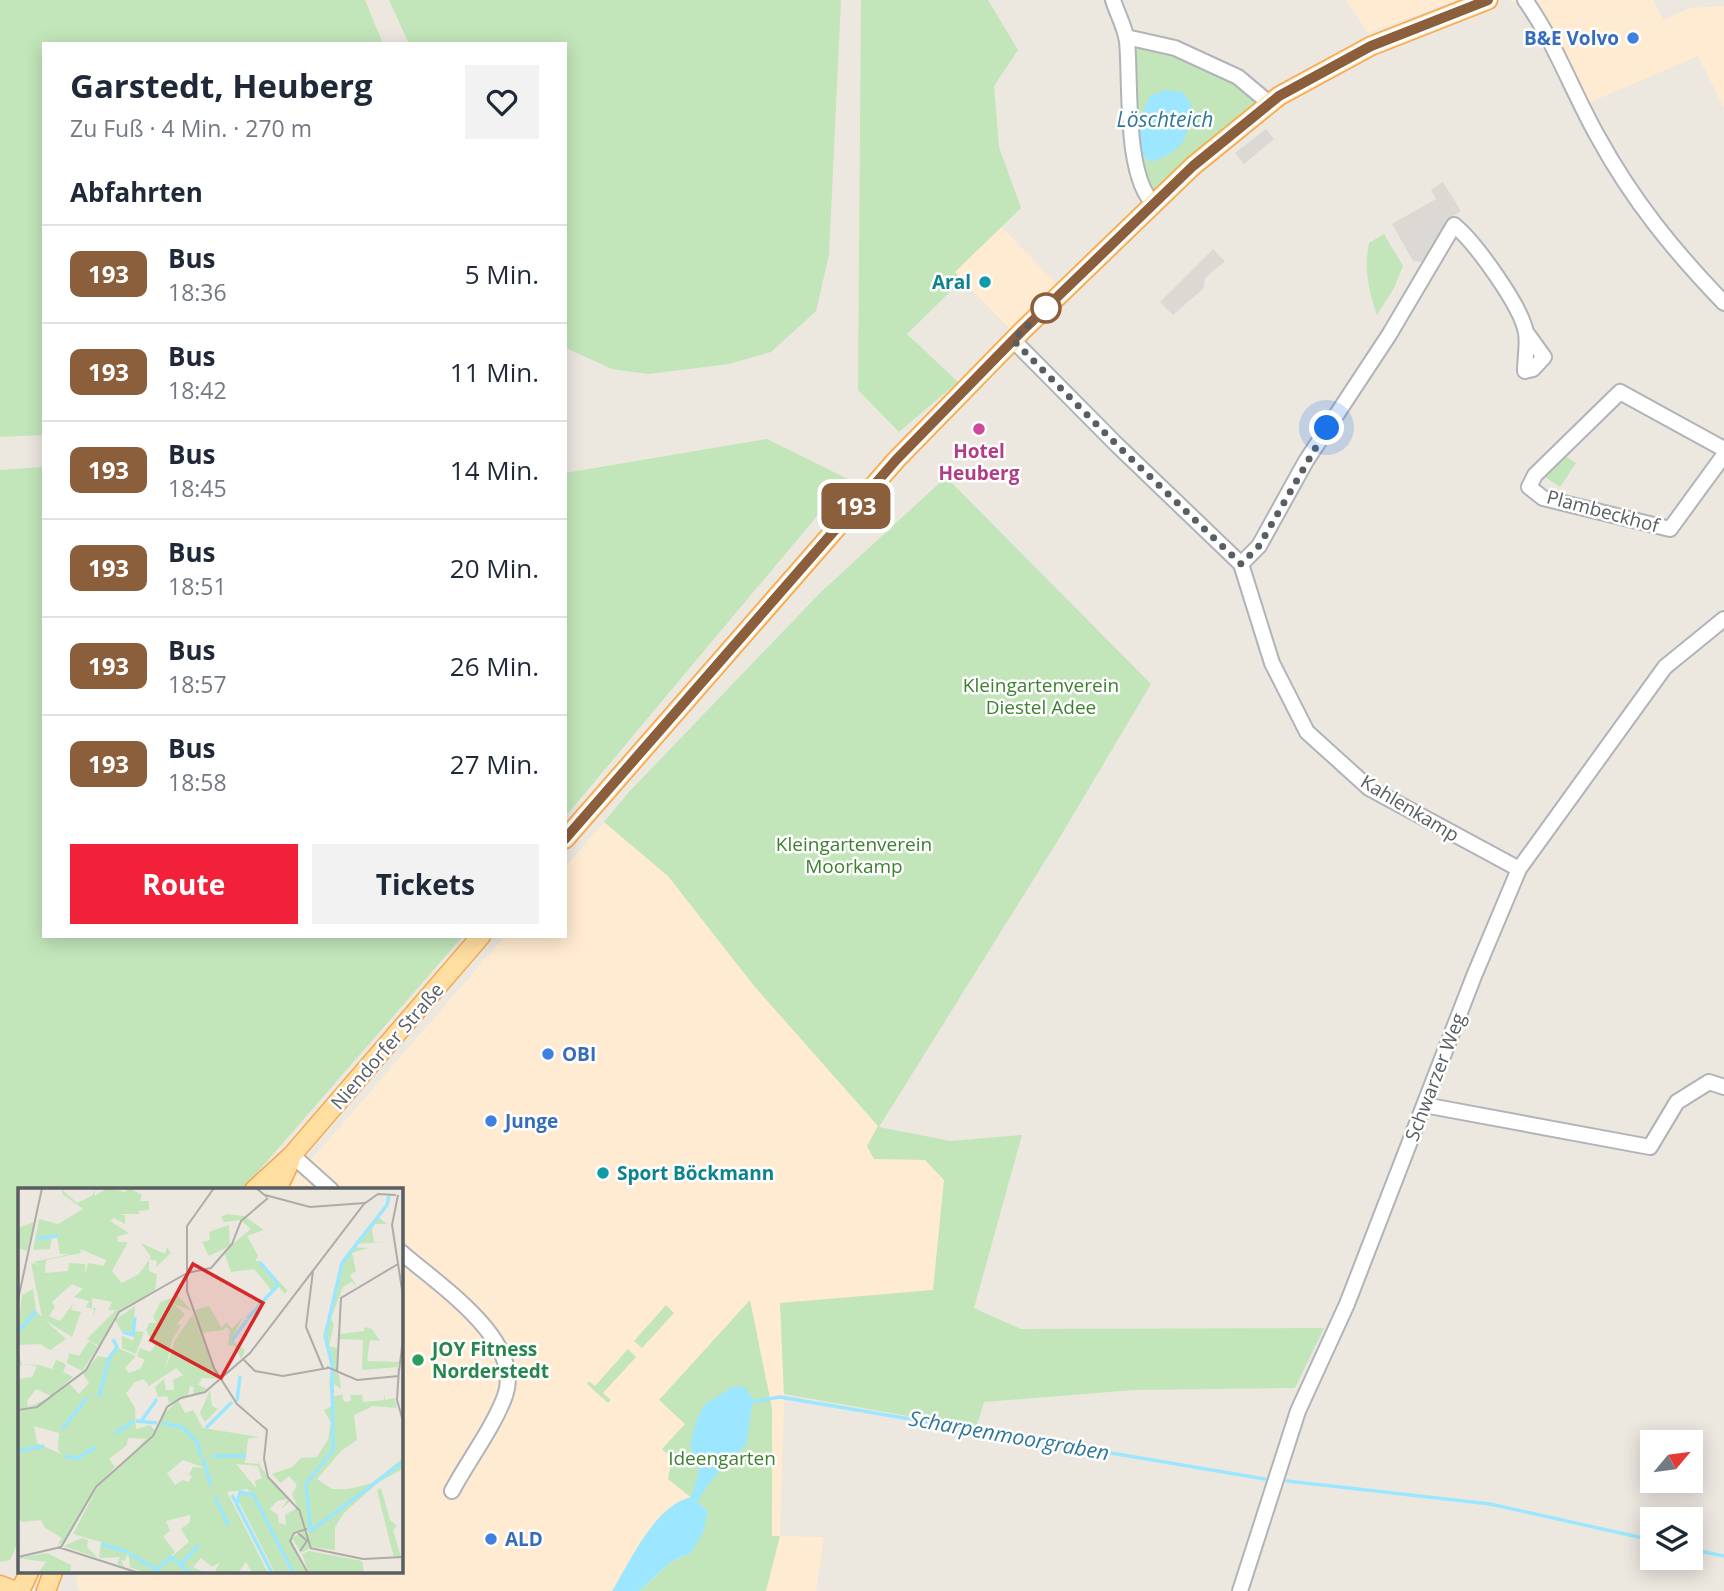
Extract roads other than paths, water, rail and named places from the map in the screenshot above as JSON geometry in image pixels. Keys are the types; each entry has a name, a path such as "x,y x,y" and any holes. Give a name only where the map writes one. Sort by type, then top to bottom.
{"main road":[{"path":"567,837 896,460 1013,340 1193,166 1269,103 1371,46 1488,0"},
{"name":"Niendorfer Straße","path":"256,1188 292,1155 479,938"},
{"name":"Niendorfer Straße","path":"278,1188 292,1155"},
{"path":"0,1585 18,1591 28,1574"},
{"path":"46,1591 53,1574"}],"street":[{"path":"1112,0 1126,37 1137,172 1142,190 1154,204"},
{"path":"1525,0 1627,187 1679,257 1724,303"},
{"path":"1126,37 1175,48 1226,71 1238,77 1269,103"},
{"path":"1241,564 1259,546 1306,461 1389,335 1454,225 1469,237 1506,291 1526,331"},
{"name":"Kahlenkamp","path":"1013,340 1108,437 1241,564 1272,663 1307,732 1369,788 1519,869"},
{"name":"Plambeckhof","path":"1724,449 1620,392 1535,475 1529,487 1544,498 1670,529 1724,455"},
{"name":"Schwarzer Weg","path":"1240,1591 1298,1411 1348,1304 1474,976 1519,869 1665,667 1724,619"},
{"path":"1424,1105 1650,1147 1677,1102 1709,1082 1724,1087"},
{"path":"292,1155 329,1188"},
{"path":"402,1253 480,1320 496,1340 507,1366 505,1395 453,1491"}],"water":[{"name":"Löschteich","path":"1165,90 1183,92 1192,106 1183,141 1172,152 1152,162 1140,154 1137,125 1150,96"},
{"path":"734,1386 746,1388 753,1400 746,1446 731,1458 697,1502 708,1511 703,1533 691,1553 671,1562 639,1591 612,1591 654,1523 678,1502 691,1497 699,1472 690,1445 696,1422 704,1405"}],"waterway":[{"name":"Scharpenmoorgraben","path":"750,1402 780,1397 1265,1479"},
{"name":"Scharpenmoorgraben","path":"1287,1481 1490,1504 1640,1537"},
{"name":"Scharpenmoorgraben","path":"1703,1552 1724,1556"}],"place":[{"name":"B&E Volvo","path":"1633,38"},
{"name":"Aral","path":"985,282"},
{"name":"Hotel Heuberg","path":"979,429"},
{"name":"OBI","path":"548,1054"},
{"name":"Junge","path":"491,1121"},
{"name":"Sport Böckmann","path":"603,1173"},
{"name":"JOY Fitness Norderstedt","path":"418,1360"},
{"name":"ALD","path":"491,1539"}],"park label":[{"name":"Kleingartenverein Diestel Adee","path":"1041,696"},
{"name":"Kleingartenverein Moorkamp","path":"854,855"},
{"name":"Ideengarten","path":"722,1458"}]}
